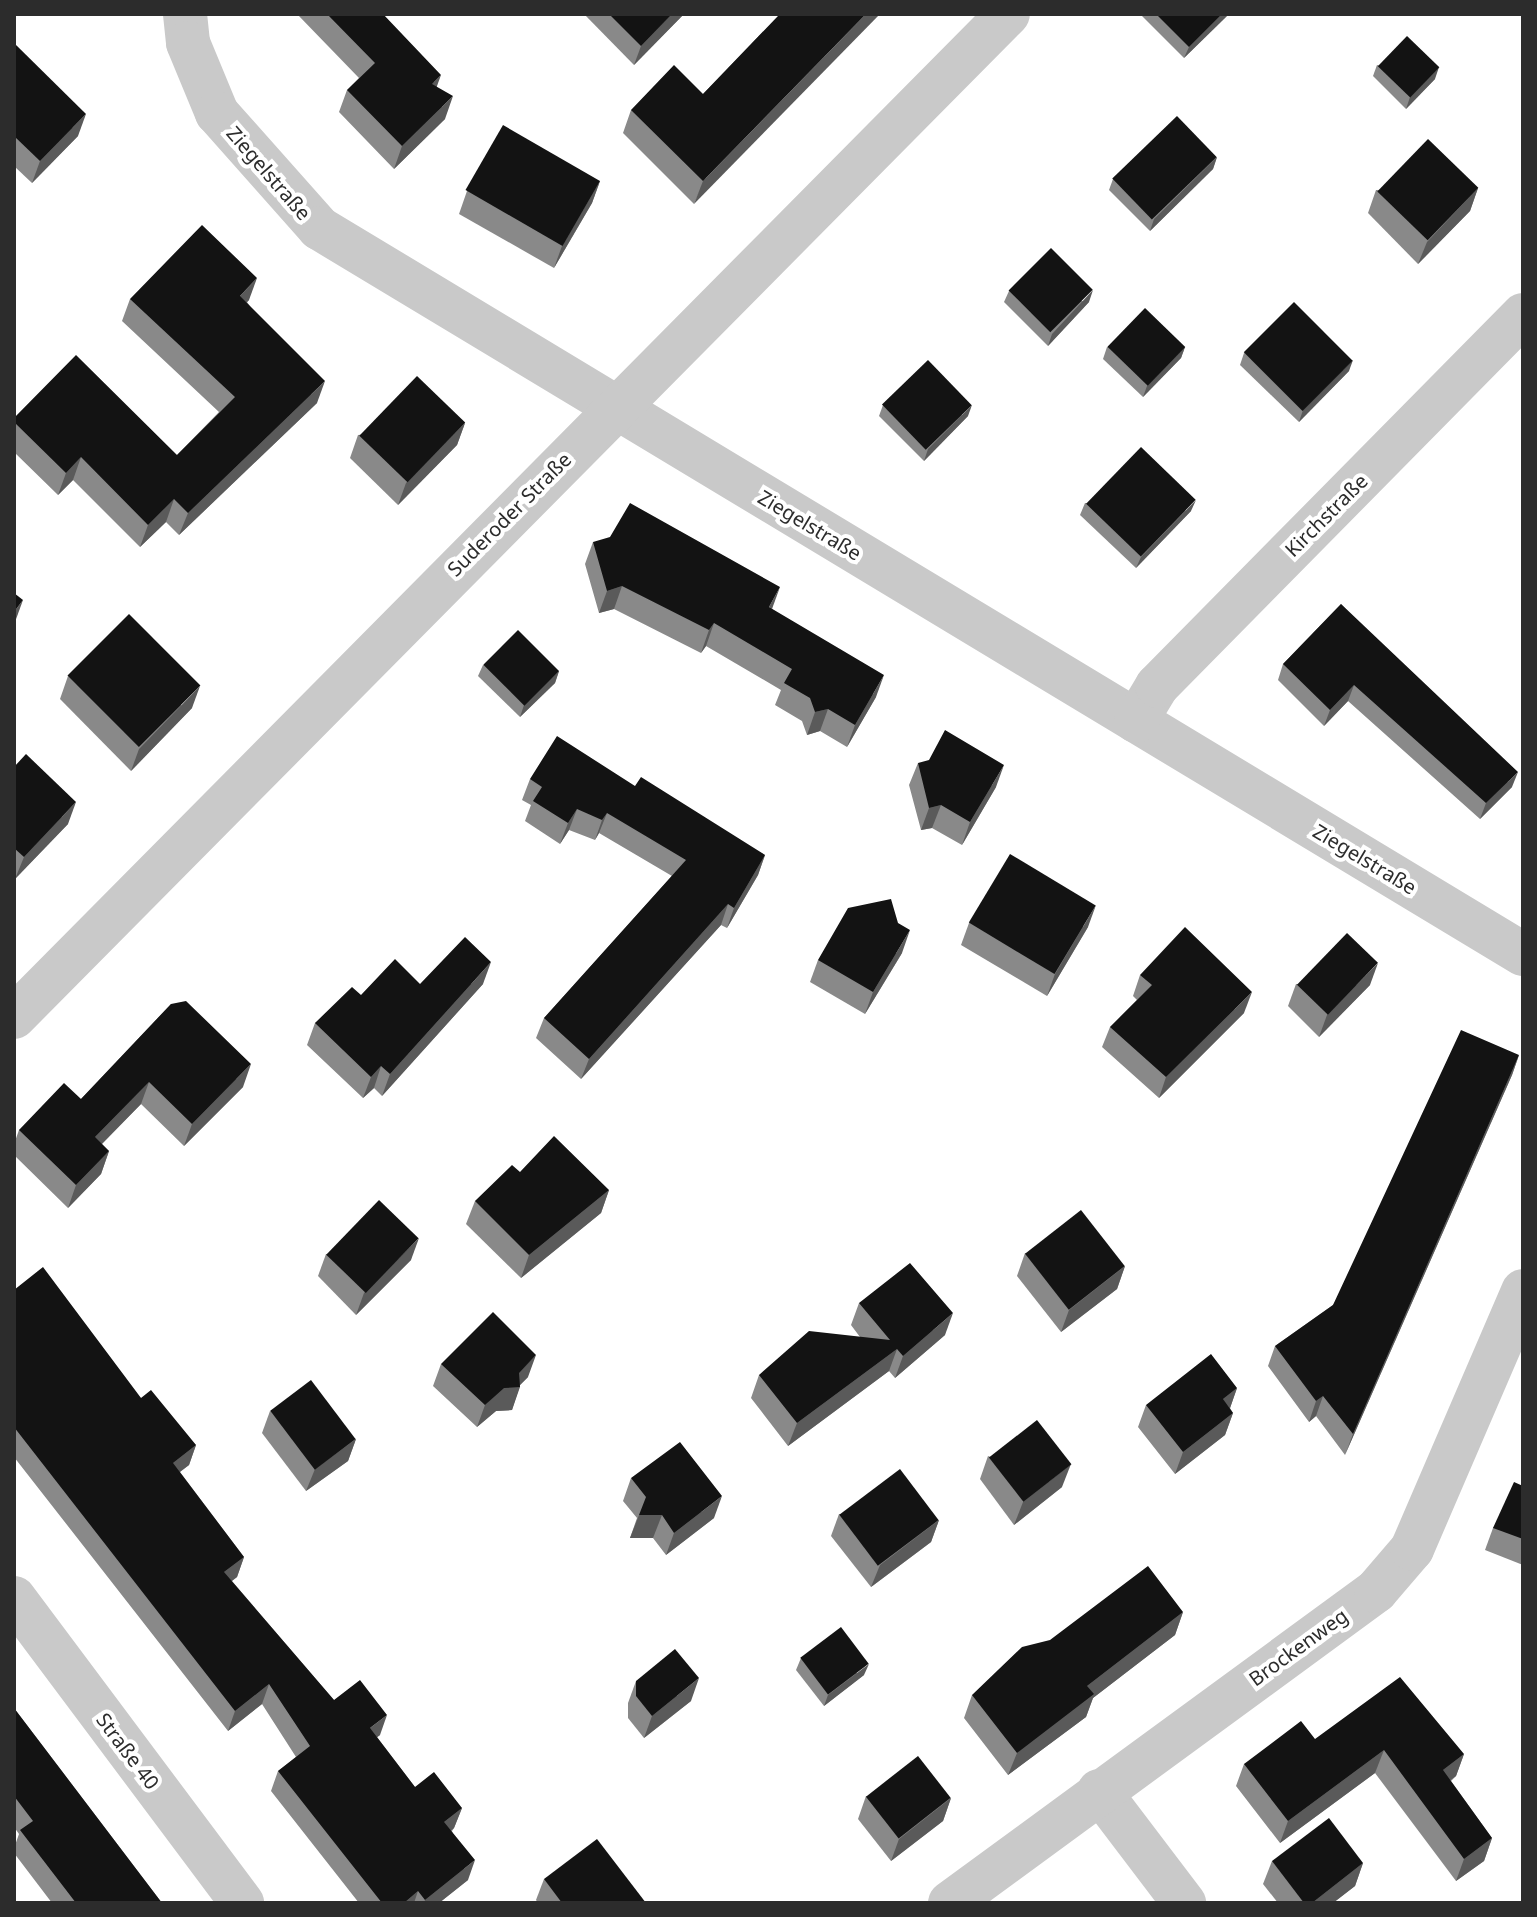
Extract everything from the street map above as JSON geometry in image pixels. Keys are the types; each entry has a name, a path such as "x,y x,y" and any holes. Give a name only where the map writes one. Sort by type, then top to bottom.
{"street":[{"name":"Ziegelstraße","path":"185,14 188,43 217,113 319,228 1523,954"},
{"name":"Suderoder Straße","path":"14,1017 614,407 1008,14"},
{"name":"Kirchstraße","path":"1136,721 1157,686 1523,315"},
{"name":"Brockenweg","path":"950,1903 1376,1591 1412,1549 1523,1291"},
{"name":"Straße 40","path":"14,1598 242,1903"},
{"path":"1099,1791 1184,1903"}],"building":[{"path":"327,14 383,14 441,75 432,84 453,96 402,146 347,90 375,63"},
{"path":"609,14 672,14 641,46"},
{"path":"780,14 866,14 703,181 631,110 674,65 703,94"},
{"path":"1156,14 1222,14 1189,47"},
{"path":"1407,36 1439,67 1410,97 1378,66"},
{"path":"14,43 86,114 40,161 14,136"},
{"path":"1177,116 1217,157 1152,220 1112,179"},
{"path":"503,125 600,181 562,246 466,190"},
{"path":"1428,139 1478,188 1428,240 1377,192"},
{"path":"202,225 257,278 240,296 325,381 188,513 174,499 148,525 81,457 66,473 14,422 14,418 76,355 177,455 235,397 130,299"},
{"path":"1051,248 1093,290 1050,332 1009,290"},
{"path":"1294,302 1353,361 1302,411 1244,352"},
{"path":"1145,308 1185,347 1148,386 1107,347"},
{"path":"928,360 972,405 926,450 882,404"},
{"path":"417,376 465,423 408,482 359,436"},
{"path":"1141,447 1196,500 1141,557 1086,504"},
{"path":"630,503 780,587 769,607 884,675 855,725 828,709 815,712 810,698 784,683 792,669 714,623 709,630 622,586 607,591 593,542 610,537"},
{"path":"14,593 23,600 14,612"},
{"path":"1341,604 1518,772 1486,803 1354,685 1330,710 1283,664"},
{"path":"129,614 200,685 139,747 67,676"},
{"path":"518,630 559,671 524,706 483,665"},
{"path":"945,730 1004,765 970,822 941,805 929,808 918,763 929,760"},
{"path":"557,736 635,786 641,777 765,855 734,908 728,904 589,1059 544,1018 686,860 607,813 602,820 577,809 568,823 533,801 542,787 530,779"},
{"path":"26,754 76,802 24,857 14,848 14,767"},
{"path":"1010,854 1096,906 1055,974 969,923"},
{"path":"891,899 898,923 910,930 873,992 818,960 848,908"},
{"path":"1185,927 1252,992 1166,1077 1110,1027 1152,985 1140,975"},
{"path":"1347,933 1378,963 1328,1015 1297,985"},
{"path":"465,937 491,962 390,1074 381,1066 371,1077 315,1023 352,987 361,995 395,959 420,984"},
{"path":"186,1001 251,1064 192,1124 149,1082 95,1137 109,1151 76,1185 19,1130 64,1083 81,1099 171,1004"},
{"path":"1461,1030 1519,1055 1353,1434 1323,1396 1316,1401 1275,1346 1333,1305"},
{"path":"554,1136 609,1190 529,1255 475,1201 512,1165 520,1172"},
{"path":"379,1200 419,1238 366,1293 326,1255"},
{"path":"1081,1210 1125,1266 1069,1310 1025,1254"},
{"path":"910,1263 953,1313 903,1356 897,1349 797,1423 759,1375 809,1331 890,1340 859,1303"},
{"path":"43,1267 141,1398 151,1390 196,1445 173,1463 244,1557 224,1572 334,1700 360,1680 387,1715 370,1728 415,1787 434,1772 462,1808 444,1822 475,1860 425,1900 418,1891 404,1903 382,1903 278,1771 310,1746 269,1684 235,1711 14,1427 14,1290"},
{"path":"493,1312 536,1355 519,1373 520,1387 504,1388 485,1405 441,1364"},
{"path":"1211,1354 1237,1388 1223,1399 1233,1413 1183,1452 1146,1405"},
{"path":"311,1380 356,1439 315,1470 270,1411"},
{"path":"1037,1420 1071,1464 1023,1502 989,1458"},
{"path":"680,1442 722,1496 674,1533 662,1515 639,1515 646,1497 631,1478"},
{"path":"900,1469 939,1520 878,1566 839,1515"},
{"path":"1514,1482 1523,1486 1523,1539 1493,1528"},
{"path":"1148,1566 1183,1612 1087,1686 1094,1694 1017,1753 972,1695 1022,1647 1050,1640"},
{"path":"841,1627 869,1664 828,1694 800,1658"},
{"path":"675,1649 699,1678 652,1716 636,1696 636,1681"},
{"path":"1400,1677 1464,1754 1443,1770 1492,1838 1464,1859 1384,1750 1288,1821 1244,1764 1301,1721 1315,1739"},
{"path":"14,1708 162,1903 76,1903 20,1830 33,1821 14,1796"},
{"path":"918,1756 951,1798 899,1838 866,1797"},
{"path":"1329,1818 1363,1863 1312,1903 1304,1903 1272,1861"},
{"path":"597,1839 646,1903 562,1903 544,1879"}]}
